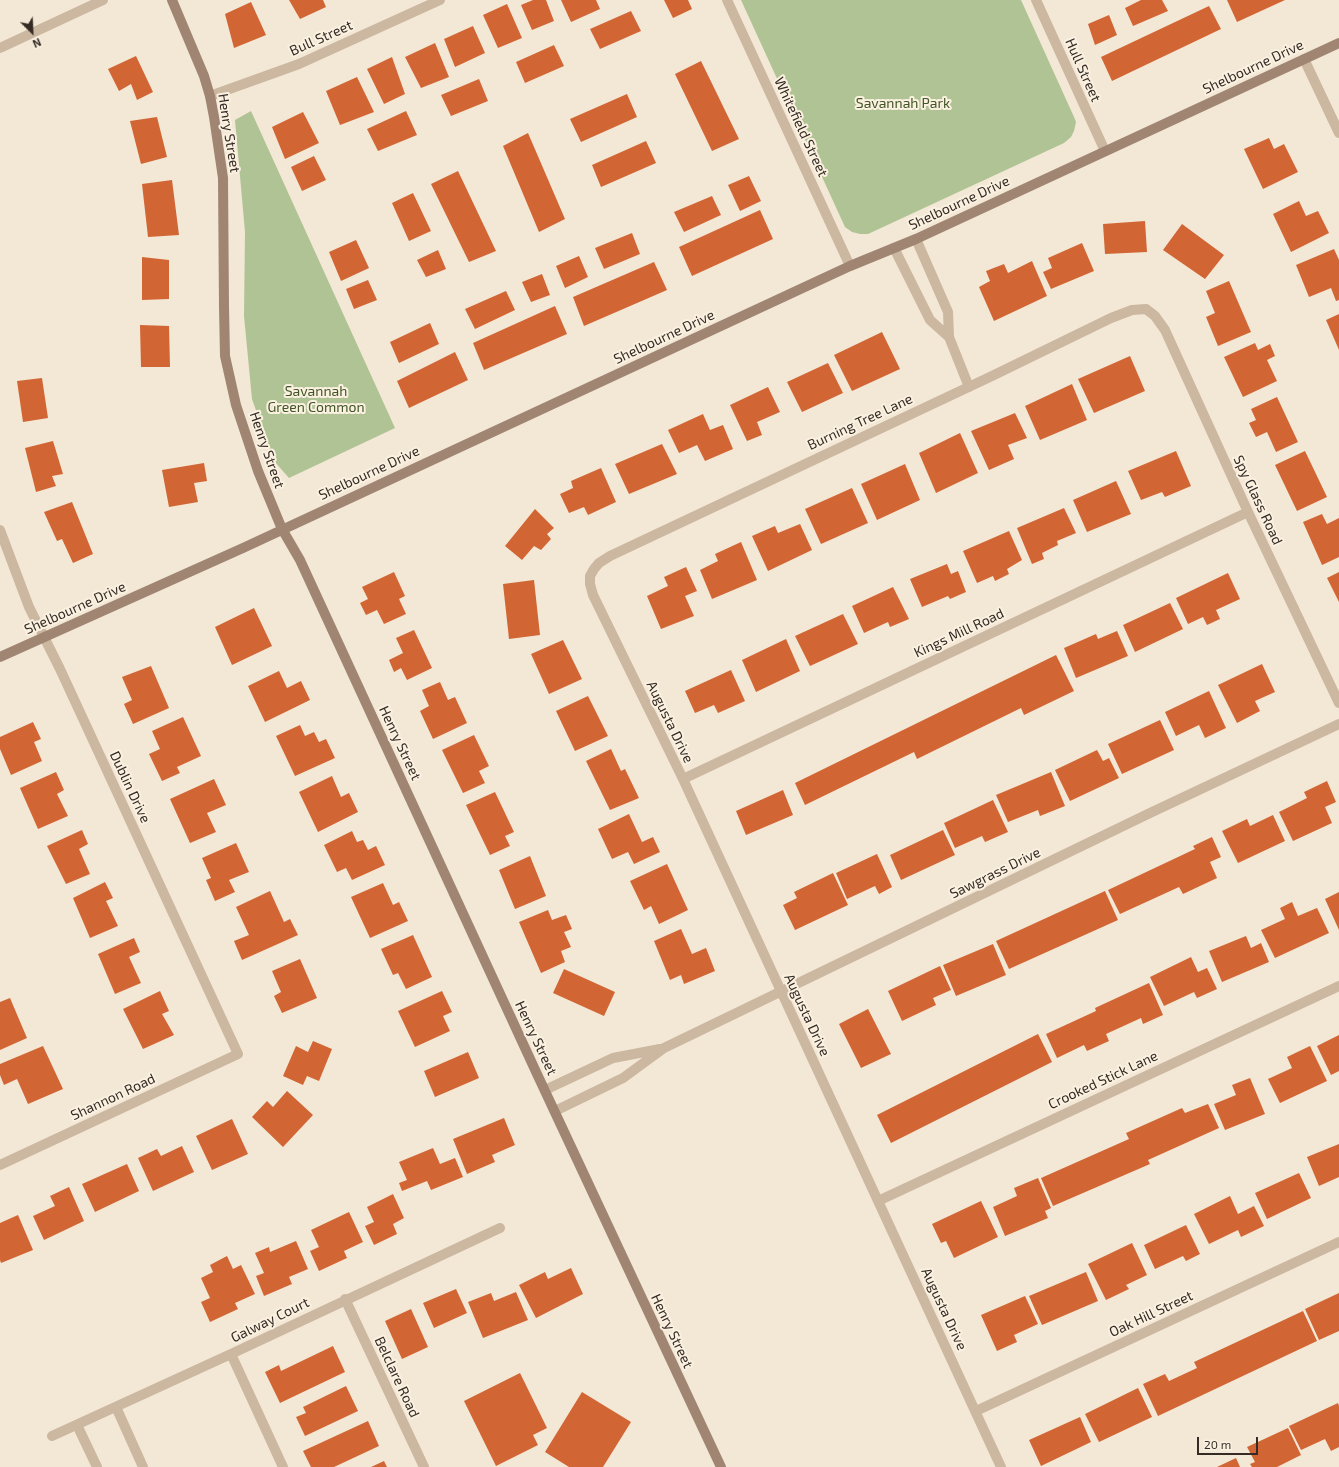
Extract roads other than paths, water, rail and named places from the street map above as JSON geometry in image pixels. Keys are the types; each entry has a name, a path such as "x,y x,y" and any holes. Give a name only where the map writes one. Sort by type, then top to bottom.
{"street":[{"path":"0,48 103,0"},
{"name":"Henry Street","path":"172,0 190,42 210,96 220,147 223,178 225,356 236,404 258,471 282,529 300,560 544,1090 720,1467"},
{"name":"Bull Street","path":"210,96 299,64 440,0"},
{"name":"Whitefield Street","path":"727,0 850,266"},
{"name":"Hull Street","path":"1036,0 1105,151"},
{"name":"Shelbourne Drive","path":"0,657 282,529 850,266 916,239 1339,43"},
{"path":"1304,59 1339,133"},
{"path":"916,239 948,312 949,337 968,387"},
{"path":"894,248 930,320 949,337"},
{"name":"Burning Tree Lane","path":"590,576 599,563 610,556 1111,318 1132,310 1146,309 1149,311"},
{"name":"Spy Glass Road","path":"1149,311 1156,316 1164,330 1248,512 1339,703"},
{"name":"Kings Mill Road","path":"683,780 1248,512"},
{"name":"Dublin Drive","path":"0,530 29,607 238,1054"},
{"name":"Augusta Drive","path":"590,576 590,584 593,595 683,780 1001,1467"},
{"name":"Sawgrass Drive","path":"555,1111 623,1078 664,1048 781,993 1150,813 1339,724"},
{"name":"Crooked Stick Lane","path":"878,1200 1339,986"},
{"name":"Sawgrass Drive","path":"544,1090 613,1058 664,1048"},
{"name":"Shannon Road","path":"0,1166 238,1054"},
{"name":"Galway Court","path":"52,1436 500,1228"},
{"name":"Oak Hill Street","path":"976,1412 1339,1242"},
{"name":"Belclare Road","path":"346,1300 424,1467"},
{"path":"231,1354 283,1467"},
{"path":"116,1407 143,1467"},
{"path":"77,1425 96,1467"}],"park label":[{"name":"Savannah Park","path":"903,103"},
{"name":"Savannah Green Common","path":"316,400"}]}
